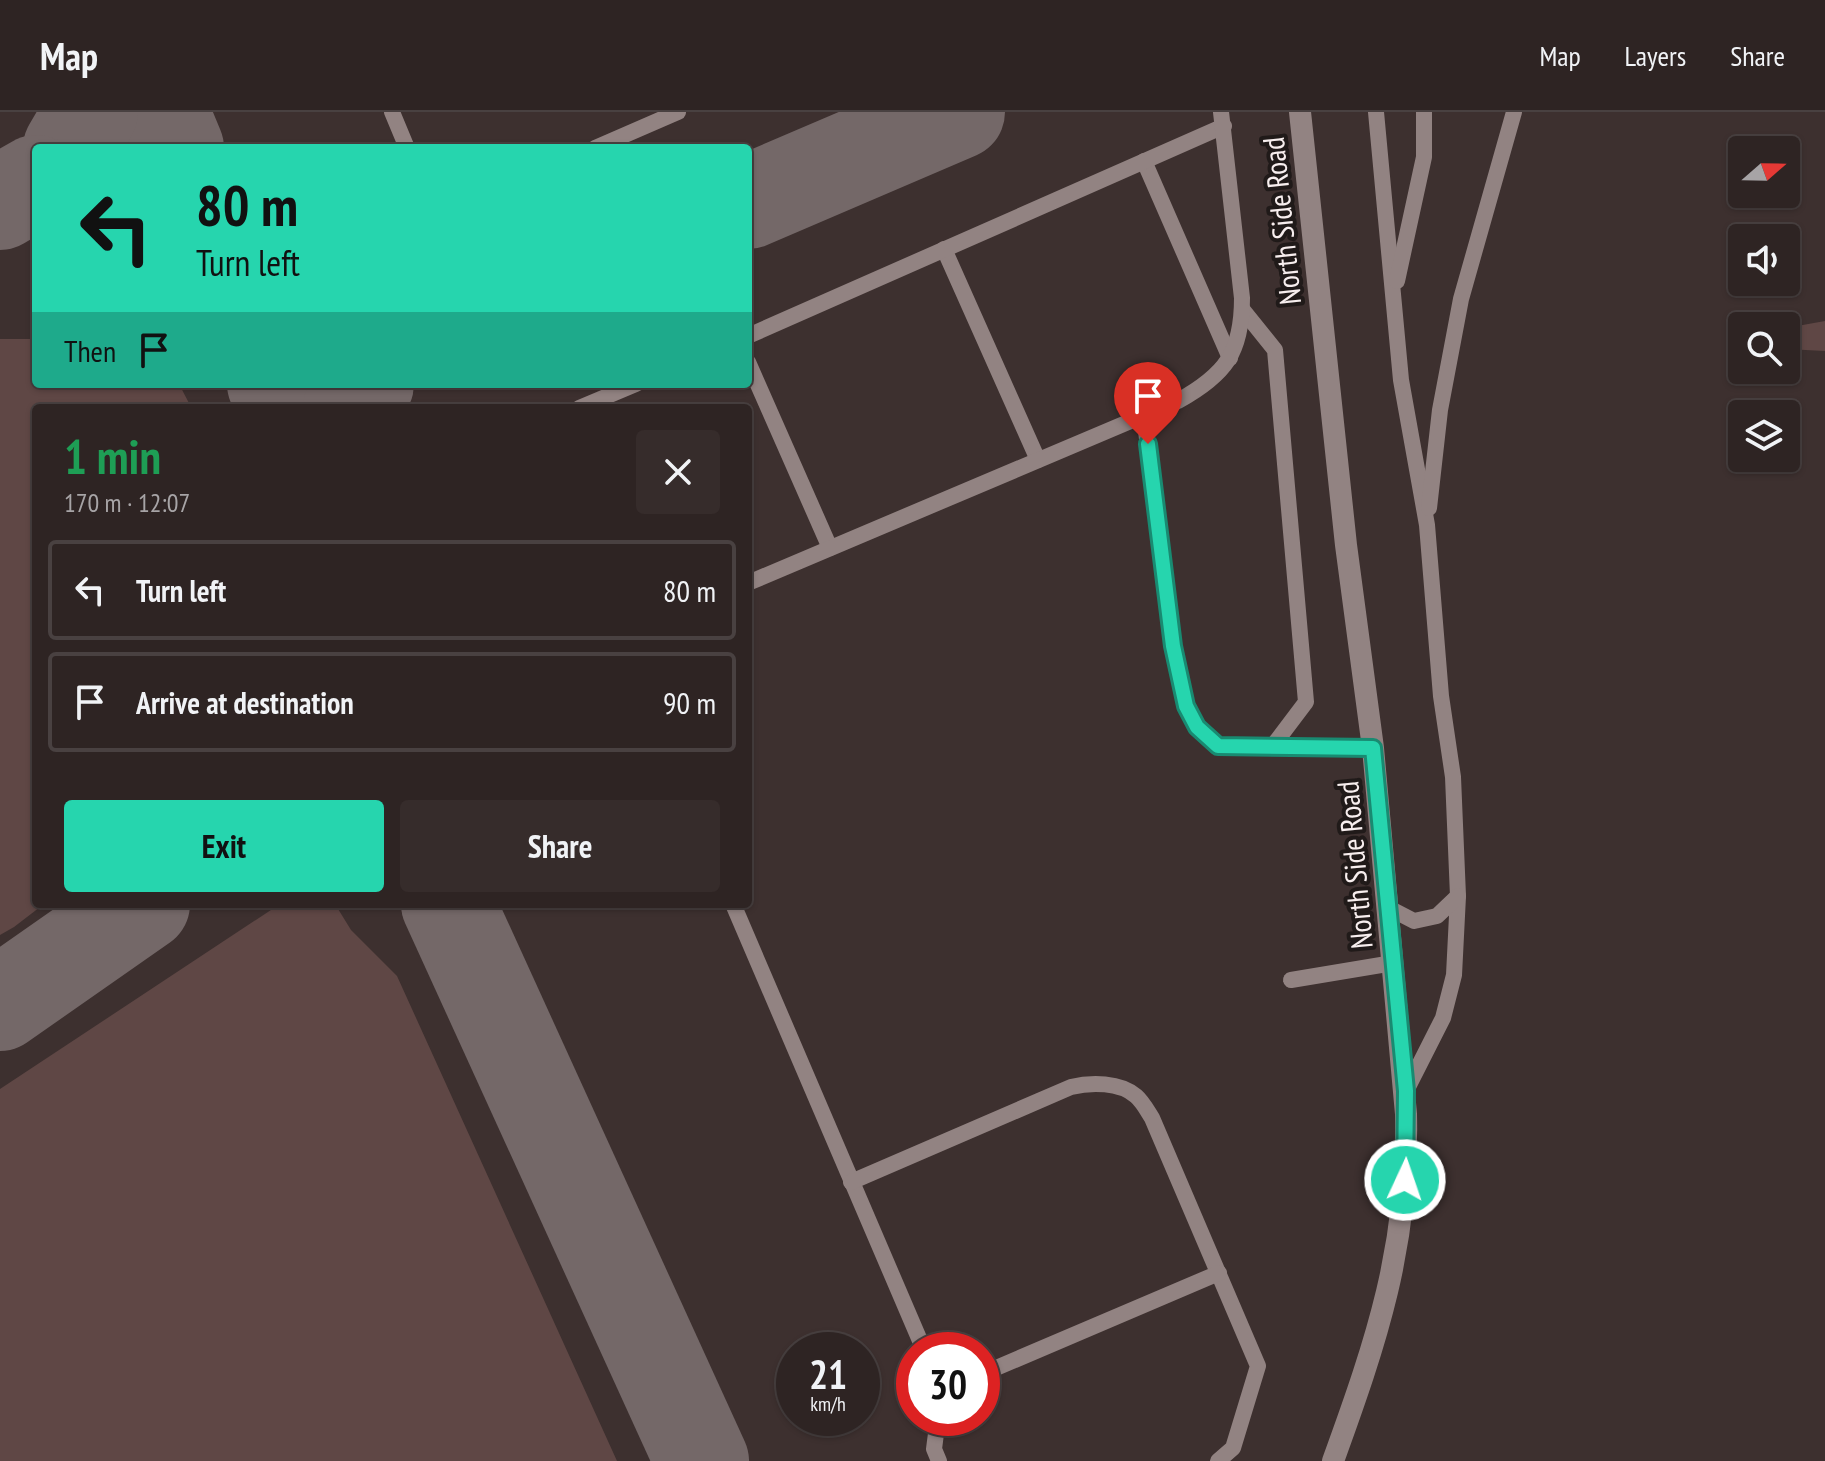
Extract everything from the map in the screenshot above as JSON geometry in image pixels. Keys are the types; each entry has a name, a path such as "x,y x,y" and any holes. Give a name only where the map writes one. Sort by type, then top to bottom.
{"street":[{"name":"North Side Road","path":"1300,112 1346,545 1373,748 1406,1091 1407,1159 1396,1255 1376,1340 1333,1461"}],"lane":[{"path":"392,112 405,144"},
{"path":"604,144 678,112"},
{"path":"1376,112 1401,380 1427,525 1441,696 1453,777 1458,896 1454,975 1443,1018 1406,1091"},
{"path":"1393,298 1424,157 1424,112"},
{"path":"1427,525 1440,410 1461,299 1514,112"},
{"path":"752,334 1144,161 1223,119 1242,309 1239,337 1218,375 1201,388 1144,415 752,581"},
{"path":"1144,161 1230,358"},
{"path":"944,249 1038,460"},
{"path":"1242,309 1275,350 1306,702 1272,747"},
{"path":"752,371 830,548"},
{"path":"588,404 626,388"},
{"path":"1144,415 1173,646 1186,706 1197,727 1218,746 1373,748"},
{"path":"1387,907 1414,921 1437,916 1458,896"},
{"path":"735,908 916,1332"},
{"path":"1291,980 1393,963"},
{"path":"851,1182 1071,1087 1088,1083 1114,1086 1136,1096 1152,1118 1258,1366 1233,1448 1218,1461"},
{"path":"1000,1366 1219,1273"},
{"path":"936,1436 934,1449 939,1461"}],"shaded area":[{"path":"1825,321 1825,351 1800,350 1800,325"},
{"path":"0,339 32,339 32,388 181,388 189,404 32,404 32,908 39,908 0,935"},
{"path":"274,908 337,908 351,930 397,976 617,1461 0,1461 0,1089"}],"taxiway":[{"path":"72,144 91,112"},
{"path":"162,112 175,144"},
{"path":"752,200 958,112"},
{"path":"0,203 32,184"},
{"path":"276,388 282,404"},
{"path":"353,404 364,388"},
{"path":"0,1004 137,908"},
{"path":"450,908 702,1461"}],"route":[{"path":"1148,444 1173,646 1186,706 1197,727 1218,746 1373,748 1406,1091 1405,1180"}]}
